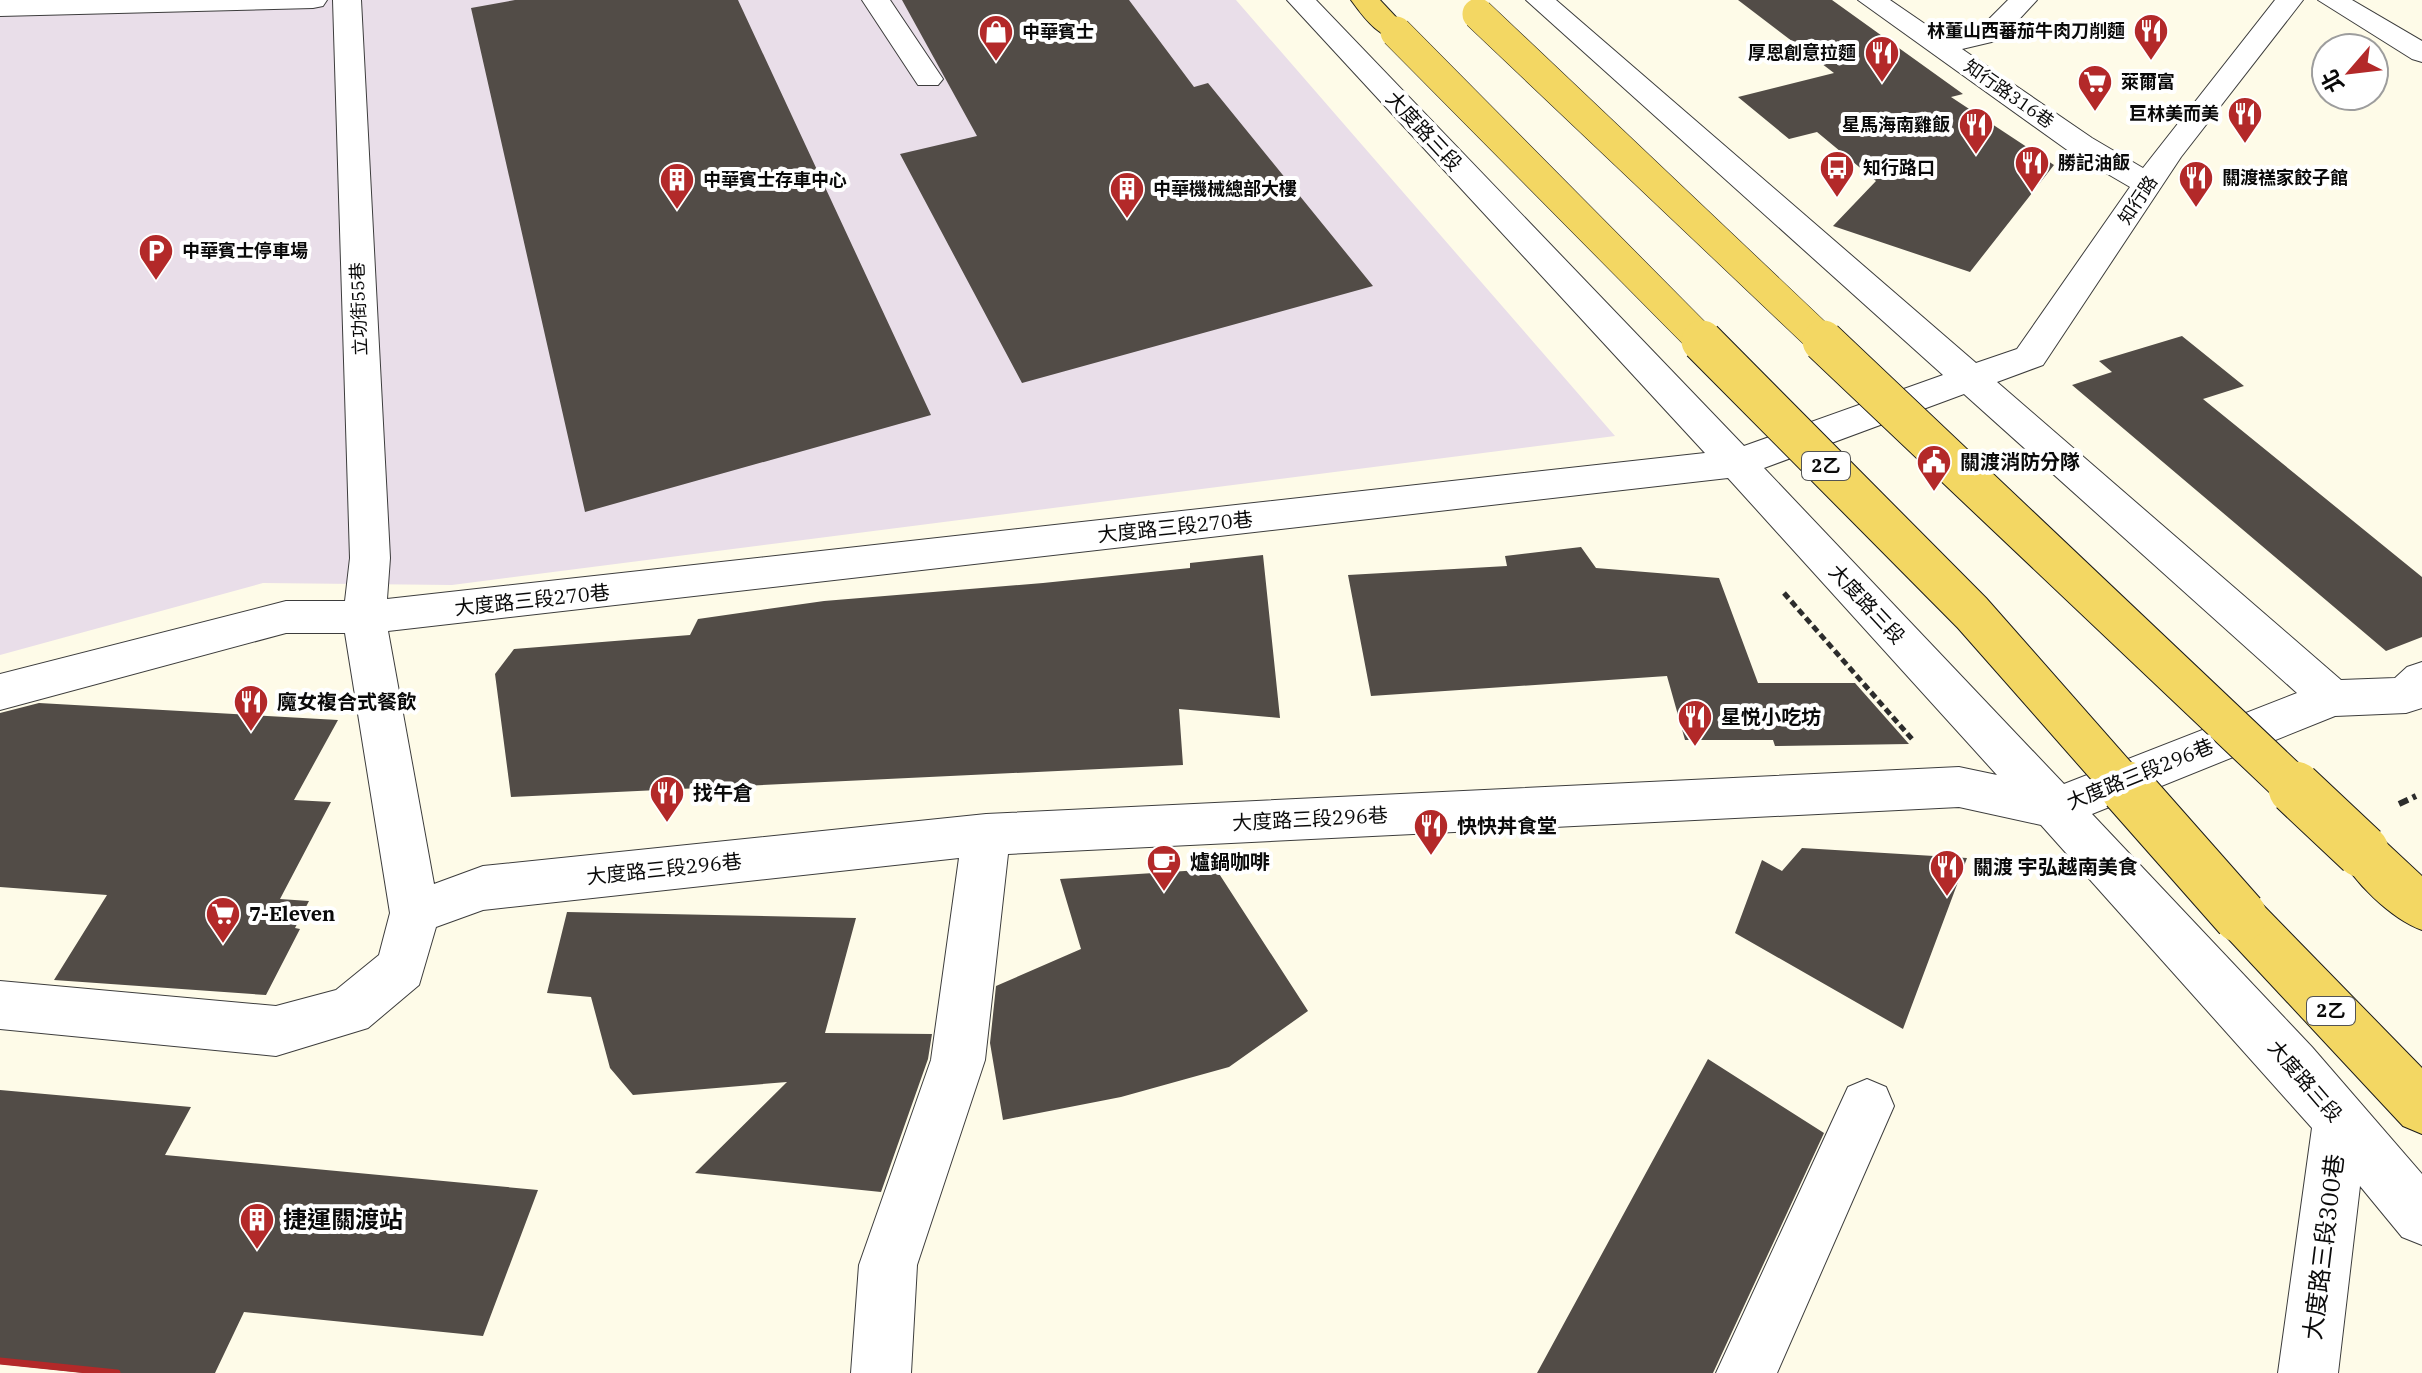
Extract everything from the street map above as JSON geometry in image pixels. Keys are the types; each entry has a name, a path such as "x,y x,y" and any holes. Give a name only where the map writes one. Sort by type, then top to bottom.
{"main road":[{"name":"2乙","path":"1365,0 1972,613 2240,916 2422,1107"},
{"path":"1471,7 2422,908"}],"street":[{"path":"0,8 313,0"},
{"name":"立功街55巷","path":"347,0 370,558 364,617 415,913"},
{"path":"876,0 928,79"},
{"name":"大度路三段","path":"1301,0 1737,463 2056,808 2340,1121 2422,1217"},
{"path":"1540,0 2332,698"},
{"name":"知行路316巷","path":"1872,0 2081,145 2148,184"},
{"path":"1941,46 1990,34 2023,0"},
{"name":"知行路","path":"1974,380 2030,357 2226,76 2289,0"},
{"path":"2332,0 2422,53"},
{"name":"大度路三段270巷","path":"0,692 286,617 364,617 1737,463 1974,380"},
{"name":"大度路三段296巷","path":"415,913 483,888 986,835 1959,787 2056,808 2332,698 2406,695 2422,679"},
{"path":"881,1373 888,1265 958,1060 986,835"},
{"path":"0,1005 276,1031 350,1011 360,1003 401,968 415,913"},
{"path":"1746,1373 1867,1106"},
{"name":"大度路三段300巷","path":"2308,1373 2340,1121"}],"path":[{"path":"1779,587 1922,751"}],"shaded area":[{"path":"0,0 1236,0 1615,436 452,585 263,583 0,655"}],"building":[{"name":"中華賓士存車中心","path":"515,0 738,0 931,415 585,512 471,8"},
{"name":"中華機械總部大樓","path":"902,0 1129,0 1194,87 1208,83 1373,286 1022,383 900,154 977,136"},
{"path":"1738,0 1832,0 1963,94 1951,97 2054,165 1970,272 1833,226 1876,181 1817,132 1789,139 1738,97 1834,73"},
{"path":"2182,336 2244,386 2203,399 2422,577 2422,637 2386,651 2072,385 2112,372 2099,361"},
{"path":"1581,547 1596,568 1719,578 1758,683 1855,683 1909,744 1775,746 1773,740 1685,740 1667,676 1371,696 1348,575 1507,566 1505,556"},
{"path":"1263,555 1280,718 1179,709 1183,765 511,797 495,674 514,649 690,635 698,619 824,601 1190,568 1190,563"},
{"path":"39,703 338,720 294,800 331,802 280,899 309,901 295,928 300,929 266,995 54,980 107,895 0,887 0,713"},
{"path":"1802,848 1967,858 1903,1029 1735,933 1762,860 1782,871"},
{"path":"1216,869 1308,1011 1229,1067 1121,1097 1003,1120 990,1043 996,986 1081,949 1060,879"},
{"path":"567,912 856,918 825,1033 932,1034 928,1059 881,1192 695,1173 787,1082 633,1095 610,1068 591,997 547,993"},
{"path":"1708,1059 1824,1133 1713,1373 1537,1373"},
{"name":"捷運關渡站","path":"0,1090 191,1107 165,1155 538,1190 483,1336 244,1312 215,1373 85,1373 0,1364"}],"railway":[{"path":"0,1361 117,1373"}],"place":[{"name":"林董山西蕃茄牛肉刀削麵","path":"2151,62"},
{"name":"中華賓士","path":"996,63"},
{"name":"厚恩創意拉麵","path":"1882,84"},
{"name":"萊爾富","path":"2095,113"},
{"name":"巨林美而美","path":"2245,145"},
{"name":"星馬海南雞飯","path":"1976,156"},
{"name":"勝記油飯","path":"2032,194"},
{"name":"知行路口","path":"1837,199"},
{"name":"關渡禚家餃子館","path":"2196,209"},
{"name":"中華賓士存車中心","path":"677,211"},
{"name":"中華機械總部大樓","path":"1127,220"},
{"name":"中華賓士停車場","path":"156,282"},
{"name":"關渡消防分隊","path":"1934,493"},
{"name":"魔女複合式餐飲","path":"251,733"},
{"name":"星悦小吃坊","path":"1695,748"},
{"name":"找午倉","path":"667,824"},
{"name":"快快丼食堂","path":"1431,857"},
{"name":"爐鍋咖啡","path":"1164,893"},
{"name":"關渡 宇弘越南美食","path":"1947,898"},
{"name":"7-Eleven","path":"223,945"},
{"name":"捷運關渡站","path":"257,1251"}]}
